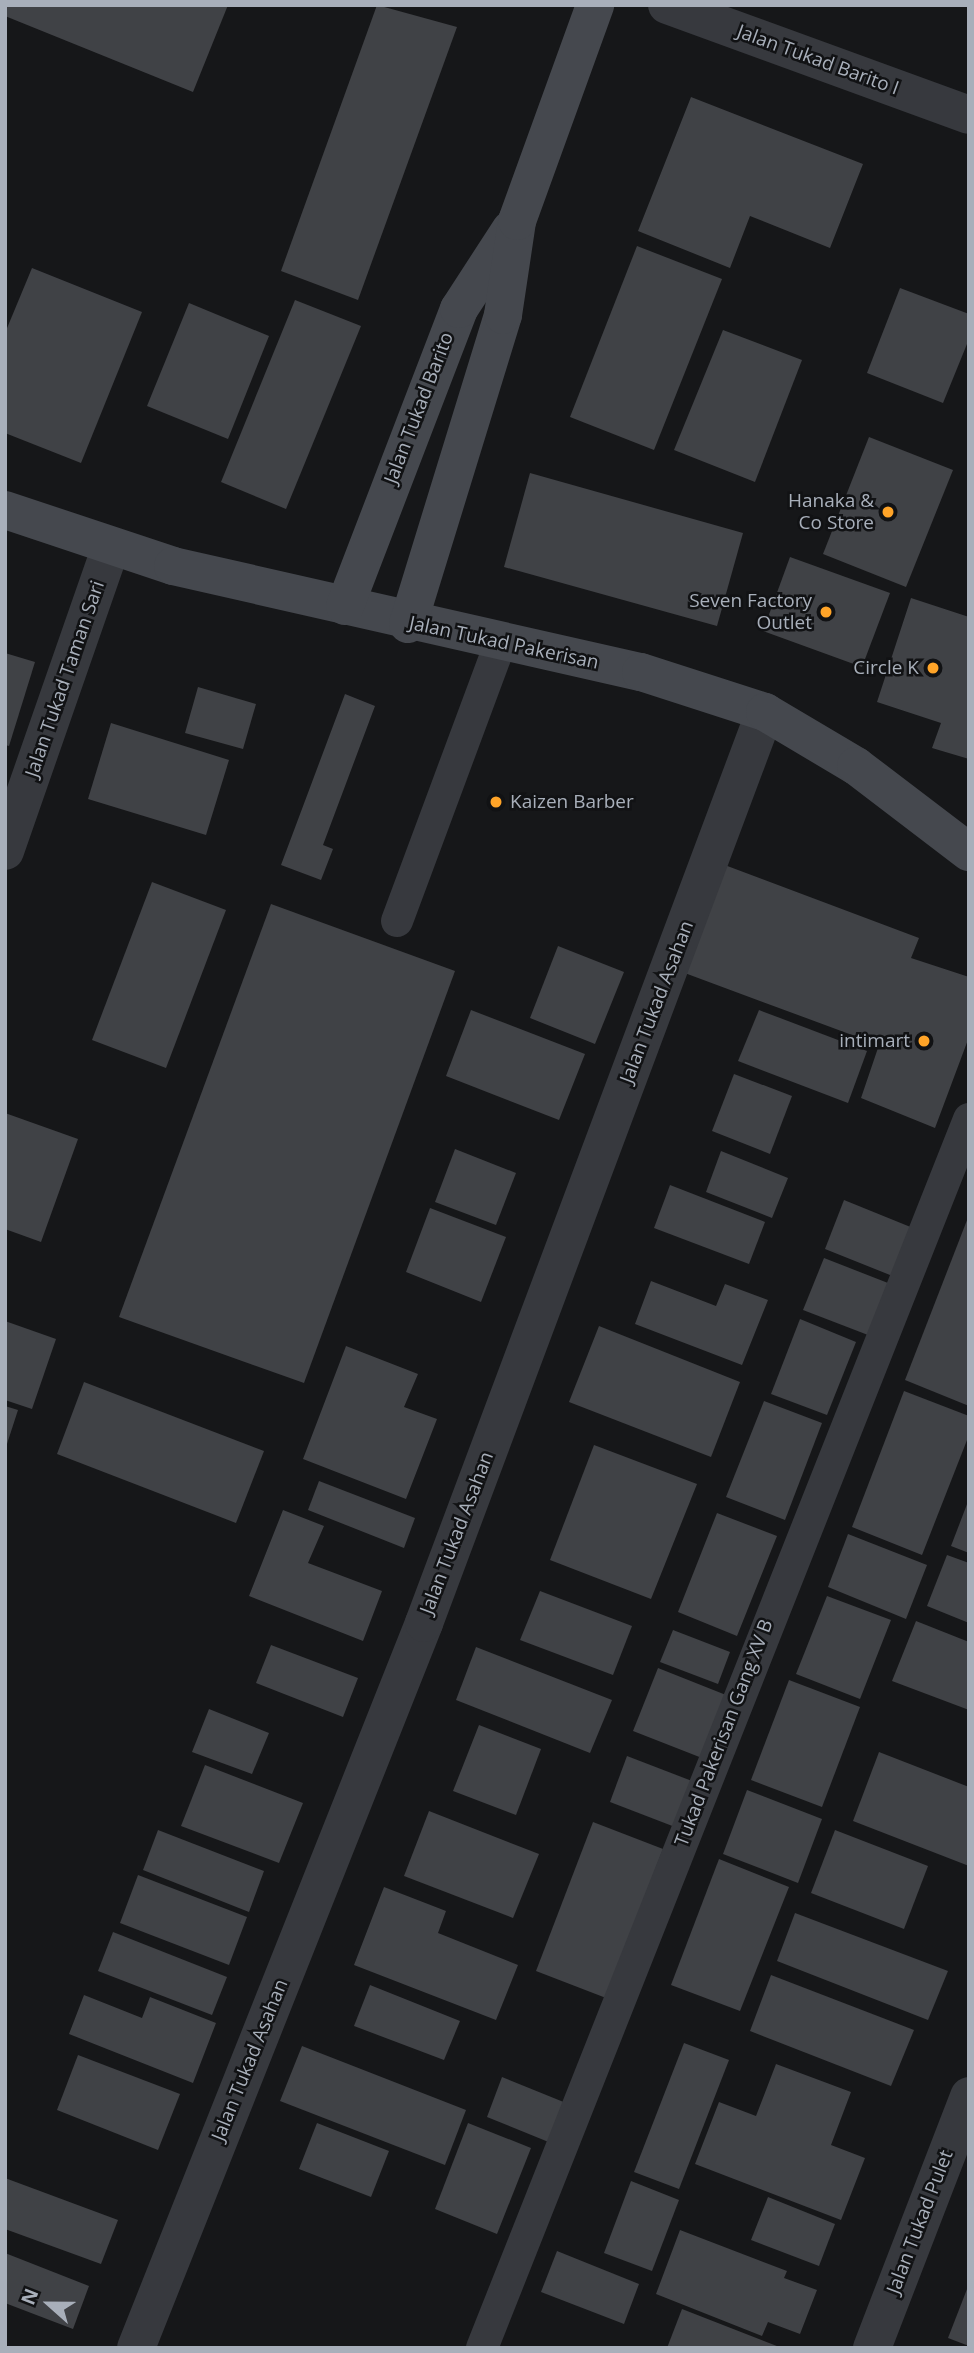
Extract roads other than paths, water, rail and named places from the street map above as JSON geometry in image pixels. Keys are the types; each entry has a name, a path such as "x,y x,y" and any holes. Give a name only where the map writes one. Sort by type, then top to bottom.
{"street":[{"name":"Jalan Tukad Barito","path":"408,624 503,315 517,220 595,5"},
{"name":"Jalan Tukad Barito I","path":"667,5 969,115"},
{"name":"Jalan Tukad Barito","path":"345,606 459,309 517,220"},
{"name":"Jalan Tukad Pakerisan","path":"5,510 111,546 408,624 641,671 765,712 856,766 969,852"},
{"name":"Jalan Tukad Taman Sari","path":"5,852 111,546"},
{"name":"Jalan Tukad Asahan","path":"136,2348 424,1623 765,712"},
{"name":"Jalan Tukad Pulet","path":"872,2348 969,2096"}],"lane":[{"path":"397,921 500,644"},
{"name":"Tukad Pakerisan Gang XV B","path":"482,2348 969,1119"}],"place":[{"name":"Hanaka & Co Store","path":"888,512"},
{"name":"Seven Factory Outlet","path":"826,612"},
{"name":"Circle K","path":"933,668"},
{"name":"Kaizen Barber","path":"496,802"},
{"name":"intimart","path":"924,1041"}]}
